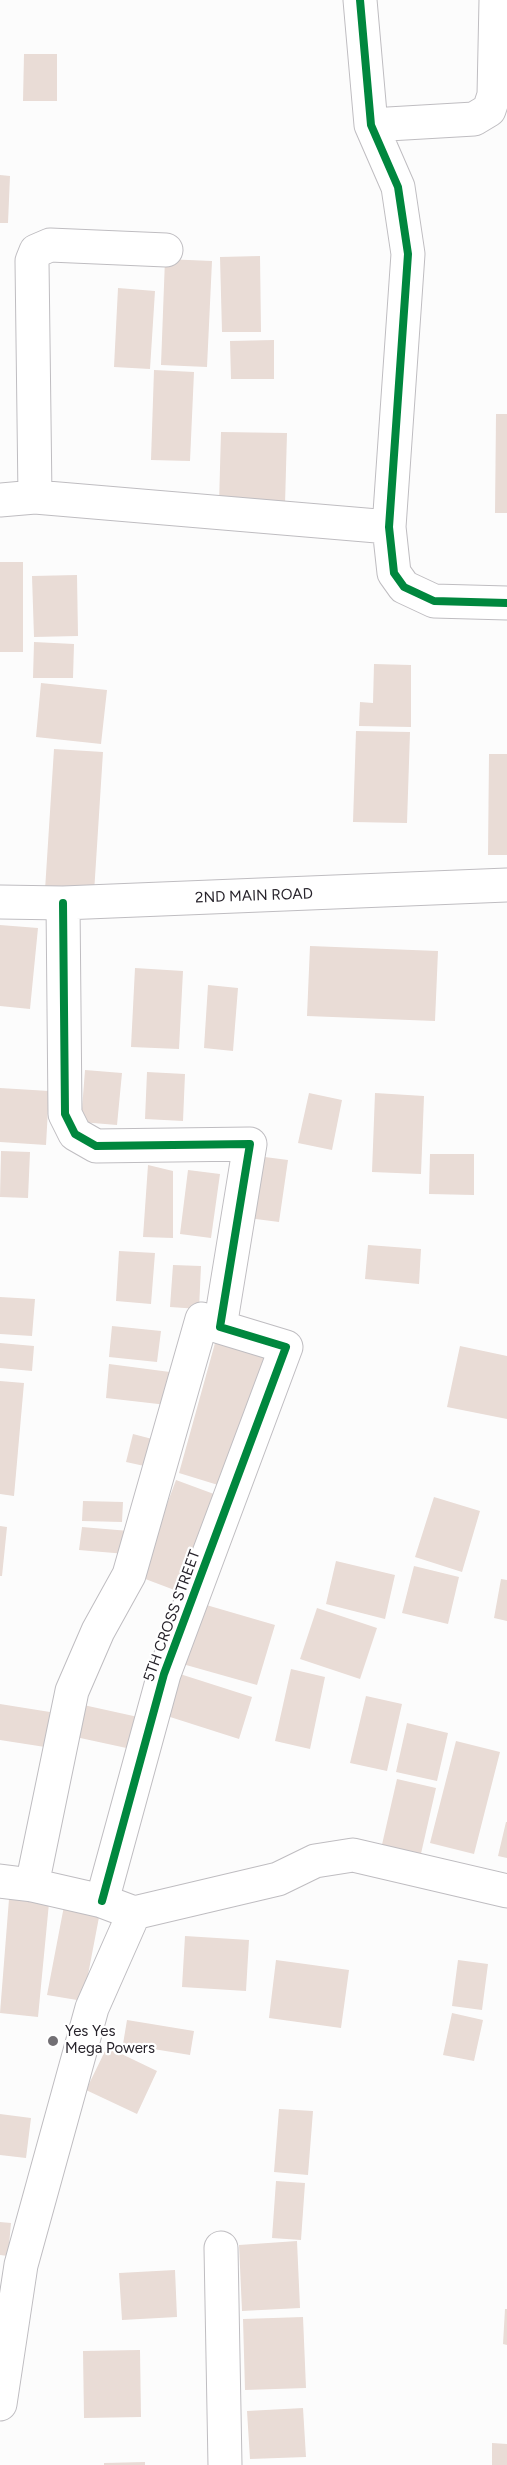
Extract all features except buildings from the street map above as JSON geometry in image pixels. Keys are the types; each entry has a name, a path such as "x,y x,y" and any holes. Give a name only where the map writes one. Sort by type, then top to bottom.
{"street":[{"path":"360,0 371,125 398,187 408,254 389,527 394,573 405,587 434,601 507,603"},
{"path":"371,125 474,119 489,110 494,95 495,0"},
{"path":"35,497 32,261 36,252 50,244 166,250"},
{"path":"0,500 35,497 389,527"},
{"name":"2ND MAIN ROAD","path":"0,902 63,903 507,885"},
{"name":"5TH CROSS STREET","path":"63,903 64,1114 75,1134 96,1146 250,1144 220,1327 286,1347 164,1674 102,1901"},
{"path":"202,1319 129,1575 98,1632 72,1691 16,1883 102,1901 134,1913 278,1880 315,1861 353,1855 507,1891"},
{"path":"0,2404 24,2254 92,2008 134,1913"},
{"path":"221,2248 225,2465"}],"cycle path":[{"path":"360,0 371,125 398,187 408,254 389,527 394,573 404,587 434,601 507,603"},
{"path":"63,903 65,1114 75,1134 96,1146 250,1144 220,1327 286,1347 164,1674 102,1901"}],"place":[{"name":"Yes Yes Mega Powers","path":"53,2041"}]}
